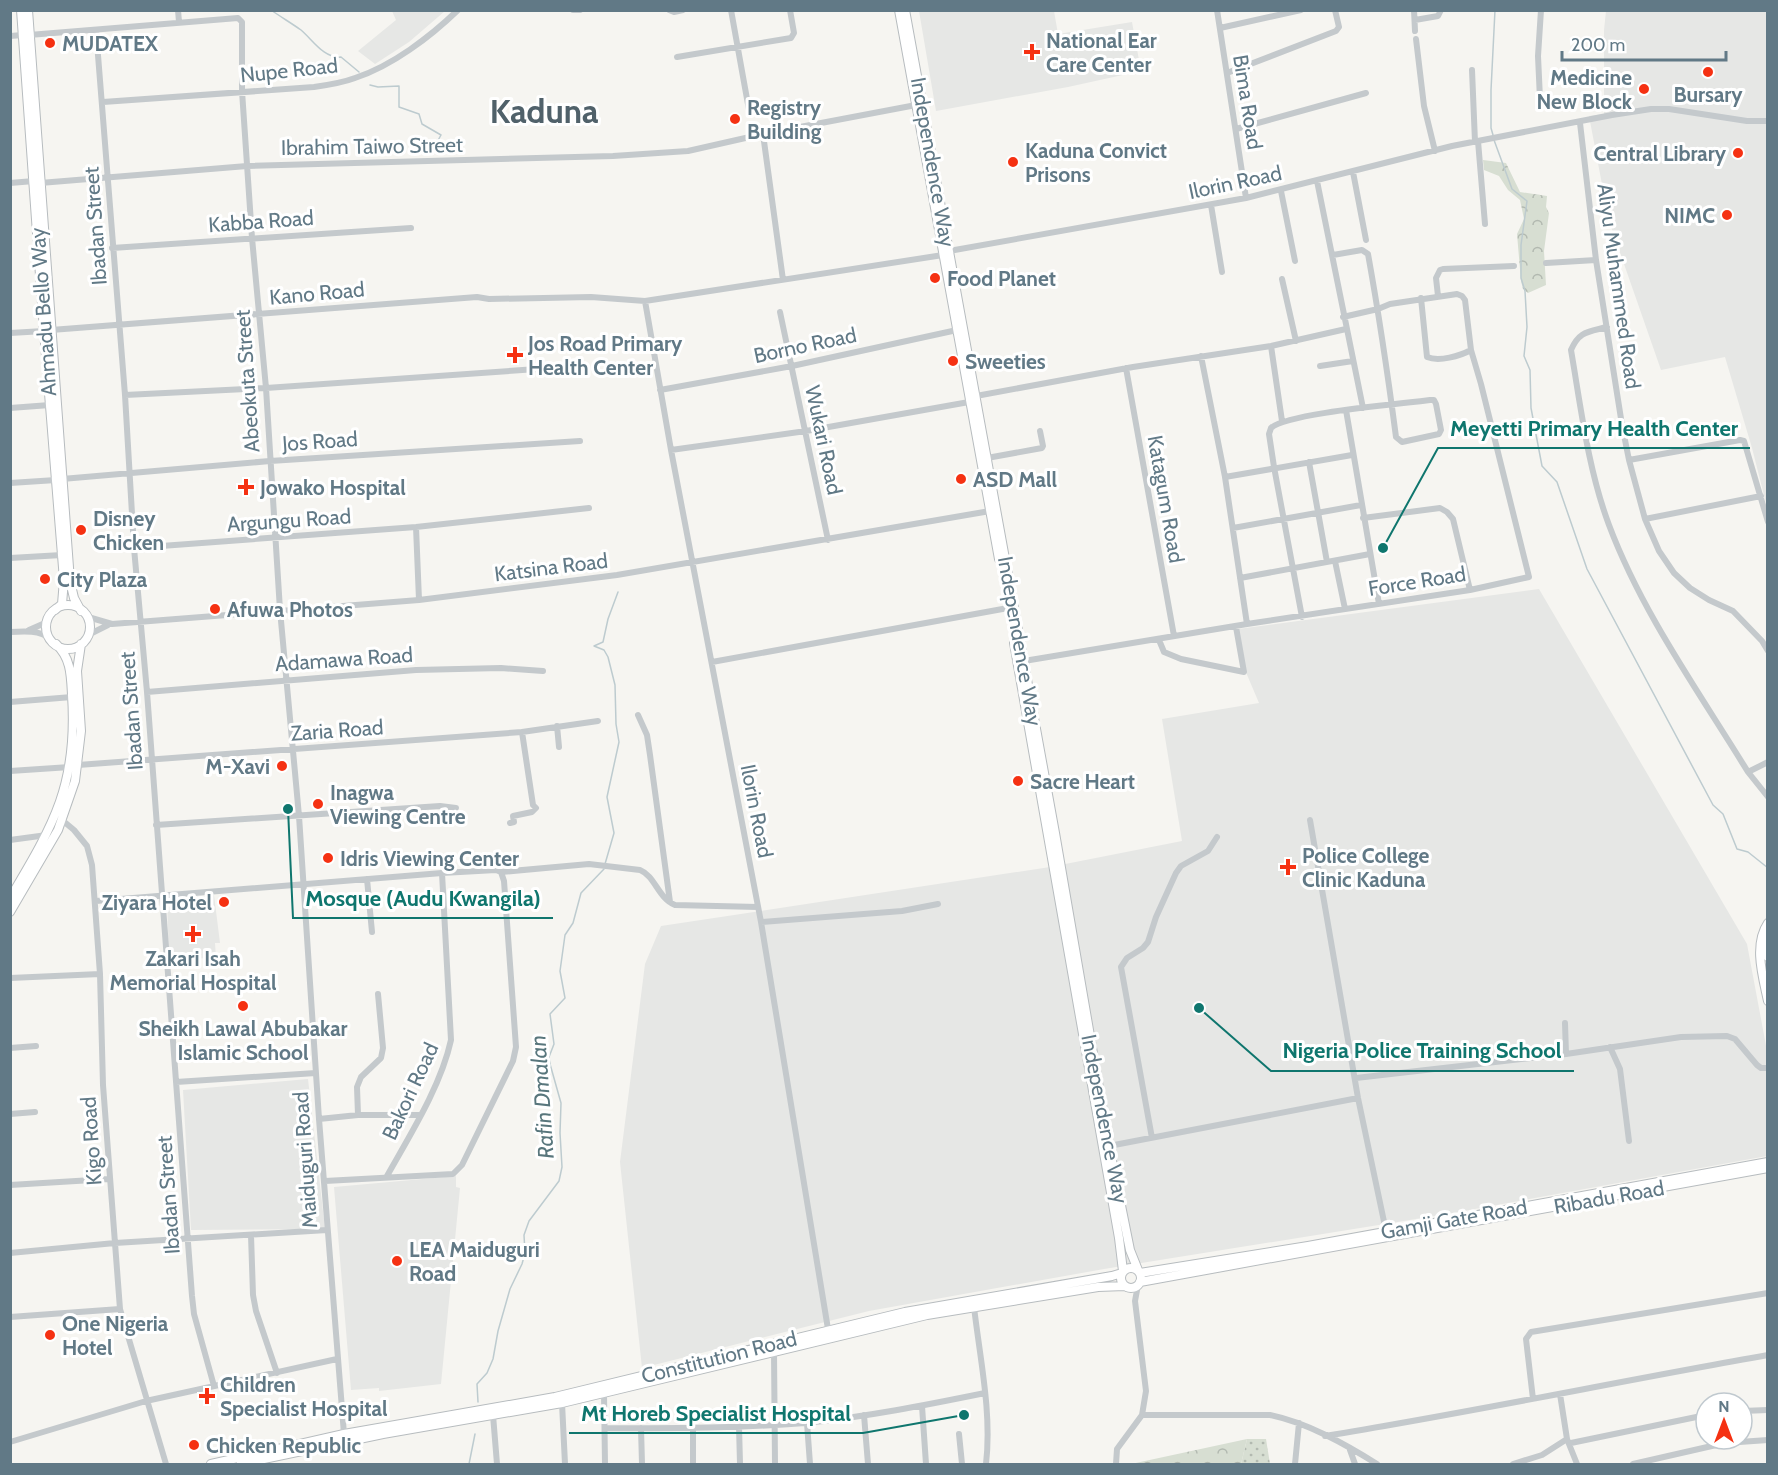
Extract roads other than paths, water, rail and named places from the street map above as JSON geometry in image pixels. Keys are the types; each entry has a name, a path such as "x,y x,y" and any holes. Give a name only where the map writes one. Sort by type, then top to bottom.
{"main road":[{"name":"Ahmadu Bello Way","path":"21,10 26,35 59,479 63,598 62,604 52,613"},
{"name":"Ahmadu Bello Way","path":"26,35 28,10"},
{"name":"Independence Way","path":"899,10 946,253 957,330 987,458 1109,1146 1130,1250 1139,1278"},
{"name":"Independence Way","path":"905,10 973,399 990,511 1119,1238 1121,1282 1127,1287"},
{"name":"Ahmadu Bello Way","path":"47,331 50,405 70,581 74,598 81,611"},
{"path":"10,898 47,835 74,766 69,664 63,651 53,642 46,628 52,613 66,605 72,605 88,617 90,623 88,635 81,644 77,662 81,731 70,798 52,843 10,912"},
{"path":"53,642 68,648 81,644"},
{"path":"1767,922 1760,948 1767,1001"},
{"path":"1767,941 1767,957"},
{"name":"Gamji Gate Road","path":"1139,1278 1165,1270 1386,1231 1439,1225 1767,1162"},
{"name":"Ribadu Road","path":"1139,1278 1167,1277 1439,1225 1767,1168"},
{"name":"Constitution Road","path":"211,1464 344,1434 481,1413 688,1369 774,1352 893,1323 974,1307 1107,1286 1127,1287 1139,1278 1130,1267 1112,1276 939,1306 828,1329 688,1369 604,1394 493,1415 481,1413"},
{"name":"Constitution Road","path":"241,1464 468,1415"}],"street":[{"path":"10,36 179,22 178,10"},
{"name":"Nupe Road","path":"103,102 314,87 357,78 409,50 458,10"},
{"path":"573,10 580,10"},
{"path":"669,10 674,12 683,10"},
{"path":"731,10 749,110"},
{"path":"677,57 793,36 790,10"},
{"name":"Bima Road","path":"1217,10 1246,198"},
{"path":"1220,28 1301,10"},
{"path":"1227,73 1336,31 1339,27 1335,10"},
{"path":"1414,10 1415,31"},
{"path":"1414,20 1438,16 1441,10"},
{"path":"1540,99 1541,10"},
{"name":"Abeokuta Street","path":"179,22 241,19 242,92 252,238 266,388 280,610 294,750 302,883"},
{"name":"Ibadan Street","path":"96,30 194,1314 214,1386"},
{"path":"1416,39 1424,106 1435,151"},
{"path":"1472,70 1485,224"},
{"path":"1236,129 1366,93"},
{"name":"Ibrahim Taiwo Street","path":"10,183 247,166 613,156 688,151 763,134 916,105"},
{"name":"Ilorin Road","path":"828,1329 761,922 671,450 645,301 946,253 1211,205 1281,191 1435,151 1651,109 1669,109 1747,121 1767,121"},
{"name":"Aliyu Muhammed Road","path":"1580,123 1596,260 1629,460 1645,519 1659,551 1674,573 1690,588 1733,611 1765,640 1767,651"},
{"path":"763,134 783,280"},
{"path":"1353,171 1366,240"},
{"path":"1317,181 1363,408"},
{"path":"1281,191 1295,261"},
{"path":"1211,205 1222,272"},
{"name":"Kabba Road","path":"112,248 411,228"},
{"path":"1302,617 1274,467 1269,434 1271,428 1282,421 1363,408 1392,405 1434,400 1439,434 1399,441 1396,437 1392,405 1378,309 1368,254 1366,251 1333,255"},
{"path":"1546,263 1596,260"},
{"path":"1343,316 1378,309 1390,304 1438,296 1437,278 1440,270 1443,269 1514,266"},
{"path":"1281,279 1296,341"},
{"name":"Force Road","path":"1024,661 1470,590 1529,577 1471,350 1465,300 1462,296 1438,296"},
{"name":"Kano Road","path":"10,333 477,297 489,299 591,297 645,301"},
{"path":"1421,298 1427,357 1436,359 1471,350"},
{"name":"Wukari Road","path":"780,312 828,540"},
{"path":"1607,327 1583,333 1575,340 1571,350 1589,456 1609,524 1638,591 1748,772 1767,797"},
{"path":"671,450 806,430 1126,369 1271,346 1346,329"},
{"name":"Borno Road","path":"660,390 792,366 957,330"},
{"path":"1271,346 1282,421"},
{"path":"1201,356 1225,477 1247,624"},
{"path":"1320,366 1353,361"},
{"path":"125,396 537,369"},
{"name":"Katagum Road","path":"1126,369 1174,636"},
{"path":"10,408 50,405"},
{"path":"1346,411 1379,604"},
{"path":"987,458 1042,448 1040,431"},
{"name":"Jos Road","path":"10,483 270,461 580,441"},
{"path":"1629,460 1744,441 1767,522"},
{"path":"1225,477 1352,455"},
{"path":"1309,462 1327,562"},
{"path":"1645,519 1761,496"},
{"path":"1233,528 1361,505"},
{"name":"Argungu Road","path":"134,548 416,527 589,508"},
{"path":"1363,518 1440,508 1446,512 1453,519 1470,590"},
{"name":"Katsina Road","path":"88,617 112,624 419,600 617,575 990,511"},
{"path":"416,527 419,600"},
{"path":"1240,578 1370,554"},
{"path":"10,558 62,555"},
{"path":"1335,561 1345,609"},
{"path":"712,662 1008,608"},
{"path":"10,632 40,626 52,613"},
{"name":"Katsina Road","path":"88,635 112,624"},
{"path":"1159,640 1164,652 1181,659 1244,672 1236,627"},
{"path":"23,631 42,634 53,642"},
{"name":"Adamawa Road","path":"147,692 416,670 501,668 543,671"},
{"path":"10,702 72,697"},
{"path":"638,715 647,735 670,903"},
{"name":"Zaria Road","path":"10,771 522,732 598,721"},
{"path":"557,726 558,747"},
{"path":"510,823 514,822 513,816 532,812 536,808 533,806 522,732"},
{"path":"1748,772 1767,762"},
{"path":"156,825 440,806 456,807"},
{"name":"Kigo Road","path":"62,820 87,846 92,865 100,974 103,1085 120,1308 166,1464"},
{"path":"1310,820 1358,1098 1386,1231"},
{"path":"10,840 47,835"},
{"path":"1152,1138 1121,967 1148,942 1156,916 1178,869 1209,851 1217,837"},
{"path":"96,901 302,883 578,864 640,870 647,873 660,893 675,905 758,906"},
{"path":"325,1180 453,1174 458,1170 513,1061 516,1047 504,881 498,871"},
{"name":"Bakori Road","path":"387,1176 421,1115 452,1040 442,873"},
{"path":"367,879 372,932"},
{"name":"Maiduguri Road","path":"302,883 344,1434"},
{"path":"761,922 902,911 938,904"},
{"path":"10,978 100,974"},
{"path":"358,1115 357,1087 361,1077 381,1058 383,1048 378,994"},
{"path":"1565,1023 1566,1054"},
{"path":"1356,1078 1566,1054 1681,1037 1727,1036 1738,1041 1757,1065 1767,1068"},
{"path":"10,1048 36,1046"},
{"path":"1610,1047 1620,1069 1629,1140"},
{"path":"1620,1069 1629,1066"},
{"path":"176,1082 316,1073"},
{"path":"1109,1146 1358,1098"},
{"path":"10,1114 35,1112"},
{"path":"319,1119 358,1115 421,1115"},
{"path":"10,1185 110,1179"},
{"path":"10,1253 116,1243 327,1230"},
{"path":"251,1235 254,1303 277,1372"},
{"path":"1116,1464 1117,1449 1142,1415 1146,1391 1135,1301 1139,1278"},
{"path":"1127,1287 1135,1301"},
{"path":"1533,1399 1526,1339 1531,1332 1767,1293"},
{"path":"974,1307 985,1393 988,1449 986,1464"},
{"path":"10,1317 120,1308"},
{"path":"774,1352 775,1464"},
{"path":"1325,1436 1477,1411 1608,1383 1767,1355"},
{"path":"10,1442 146,1401 337,1359"},
{"path":"605,1428 807,1423 922,1406 985,1393"},
{"path":"604,1394 605,1464"},
{"path":"1560,1394 1569,1441 1577,1464"},
{"path":"562,1403 565,1464"},
{"path":"922,1406 926,1464"},
{"path":"493,1415 497,1464"},
{"path":"864,1415 868,1464"},
{"path":"1142,1415 1270,1415 1299,1423 1377,1464"},
{"path":"1513,1464 1542,1455 1569,1441 1694,1418"},
{"path":"807,1423 810,1464"},
{"path":"1295,1464 1299,1423"},
{"path":"739,1426 740,1464"},
{"path":"693,1427 693,1464"},
{"path":"641,1428 642,1464"},
{"path":"959,1434 962,1464"},
{"path":"1633,1464 1704,1447 1767,1440"},
{"path":"1350,1449 1355,1464"}],"waterway":[{"path":"271,10 301,30 324,52 341,57 359,72"},
{"path":"1493,135 1491,90 1495,10"},
{"path":"370,85 399,86 399,107 419,114 422,124 441,135 436,144 437,152"},
{"path":"1494,140 1512,189 1527,201 1521,245 1521,278 1525,291 1527,327 1524,356 1530,370 1531,408 1542,466 1557,482 1587,569 1713,805 1723,814 1737,849 1748,852 1768,868"},
{"name":"Rafin Dmalan","path":"605,864 614,833 607,797 619,742 615,685 608,657 604,650 594,646 603,642 608,619 618,592"},
{"name":"Rafin Dmalan","path":"478,1402 477,1384 487,1373 493,1359 510,1289 525,1253 524,1235 529,1221 559,1181 562,1167 561,1103 549,1057 554,1044 550,1014 565,998 560,971 565,935 573,923 581,893 604,869"},
{"path":"469,1464 475,1434"}],"place":[{"name":"MUDATEX","path":"50,43"},
{"name":"National Ear Care Center","path":"1032,52"},
{"name":"Bursary","path":"1708,72"},
{"name":"Medicine New Block","path":"1644,89"},
{"name":"Registry Building","path":"735,119"},
{"name":"Central Library","path":"1738,153"},
{"name":"Kaduna Convict Prisons","path":"1013,162"},
{"name":"NIMC","path":"1727,215"},
{"name":"Food Planet","path":"935,278"},
{"name":"Jos Road Primary Health Center","path":"515,355"},
{"name":"Sweeties","path":"953,361"},
{"name":"ASD Mall","path":"961,479"},
{"name":"Jowako Hospital","path":"246,487"},
{"name":"Disney Chicken","path":"81,530"},
{"name":"Meyetti Primary Health Center","path":"1383,548"},
{"name":"City Plaza","path":"45,579"},
{"name":"Afuwa Photos","path":"215,609"},
{"name":"M-Xavi","path":"282,766"},
{"name":"Sacre Heart","path":"1018,781"},
{"name":"Inagwa Viewing Centre","path":"318,804"},
{"name":"Mosque (Audu Kwangila)","path":"288,809"},
{"name":"Idris Viewing Center","path":"328,858"},
{"name":"Police College Clinic Kaduna","path":"1288,867"},
{"name":"Ziyara Hotel","path":"224,902"},
{"name":"Zakari Isah Memorial Hospital","path":"193,934"},
{"name":"Sheikh Lawal Abubakar Islamic School","path":"243,1006"},
{"name":"Nigeria Police Training School","path":"1199,1008"},
{"name":"LEA Maiduguri Road","path":"397,1261"},
{"name":"One Nigeria Hotel","path":"50,1335"},
{"name":"Children Specialist Hospital","path":"207,1396"},
{"name":"Mt Horeb Specialist Hospital","path":"964,1415"},
{"name":"Chicken Republic","path":"194,1445"}],"district":[{"name":"Kaduna","path":"544,111"}]}
